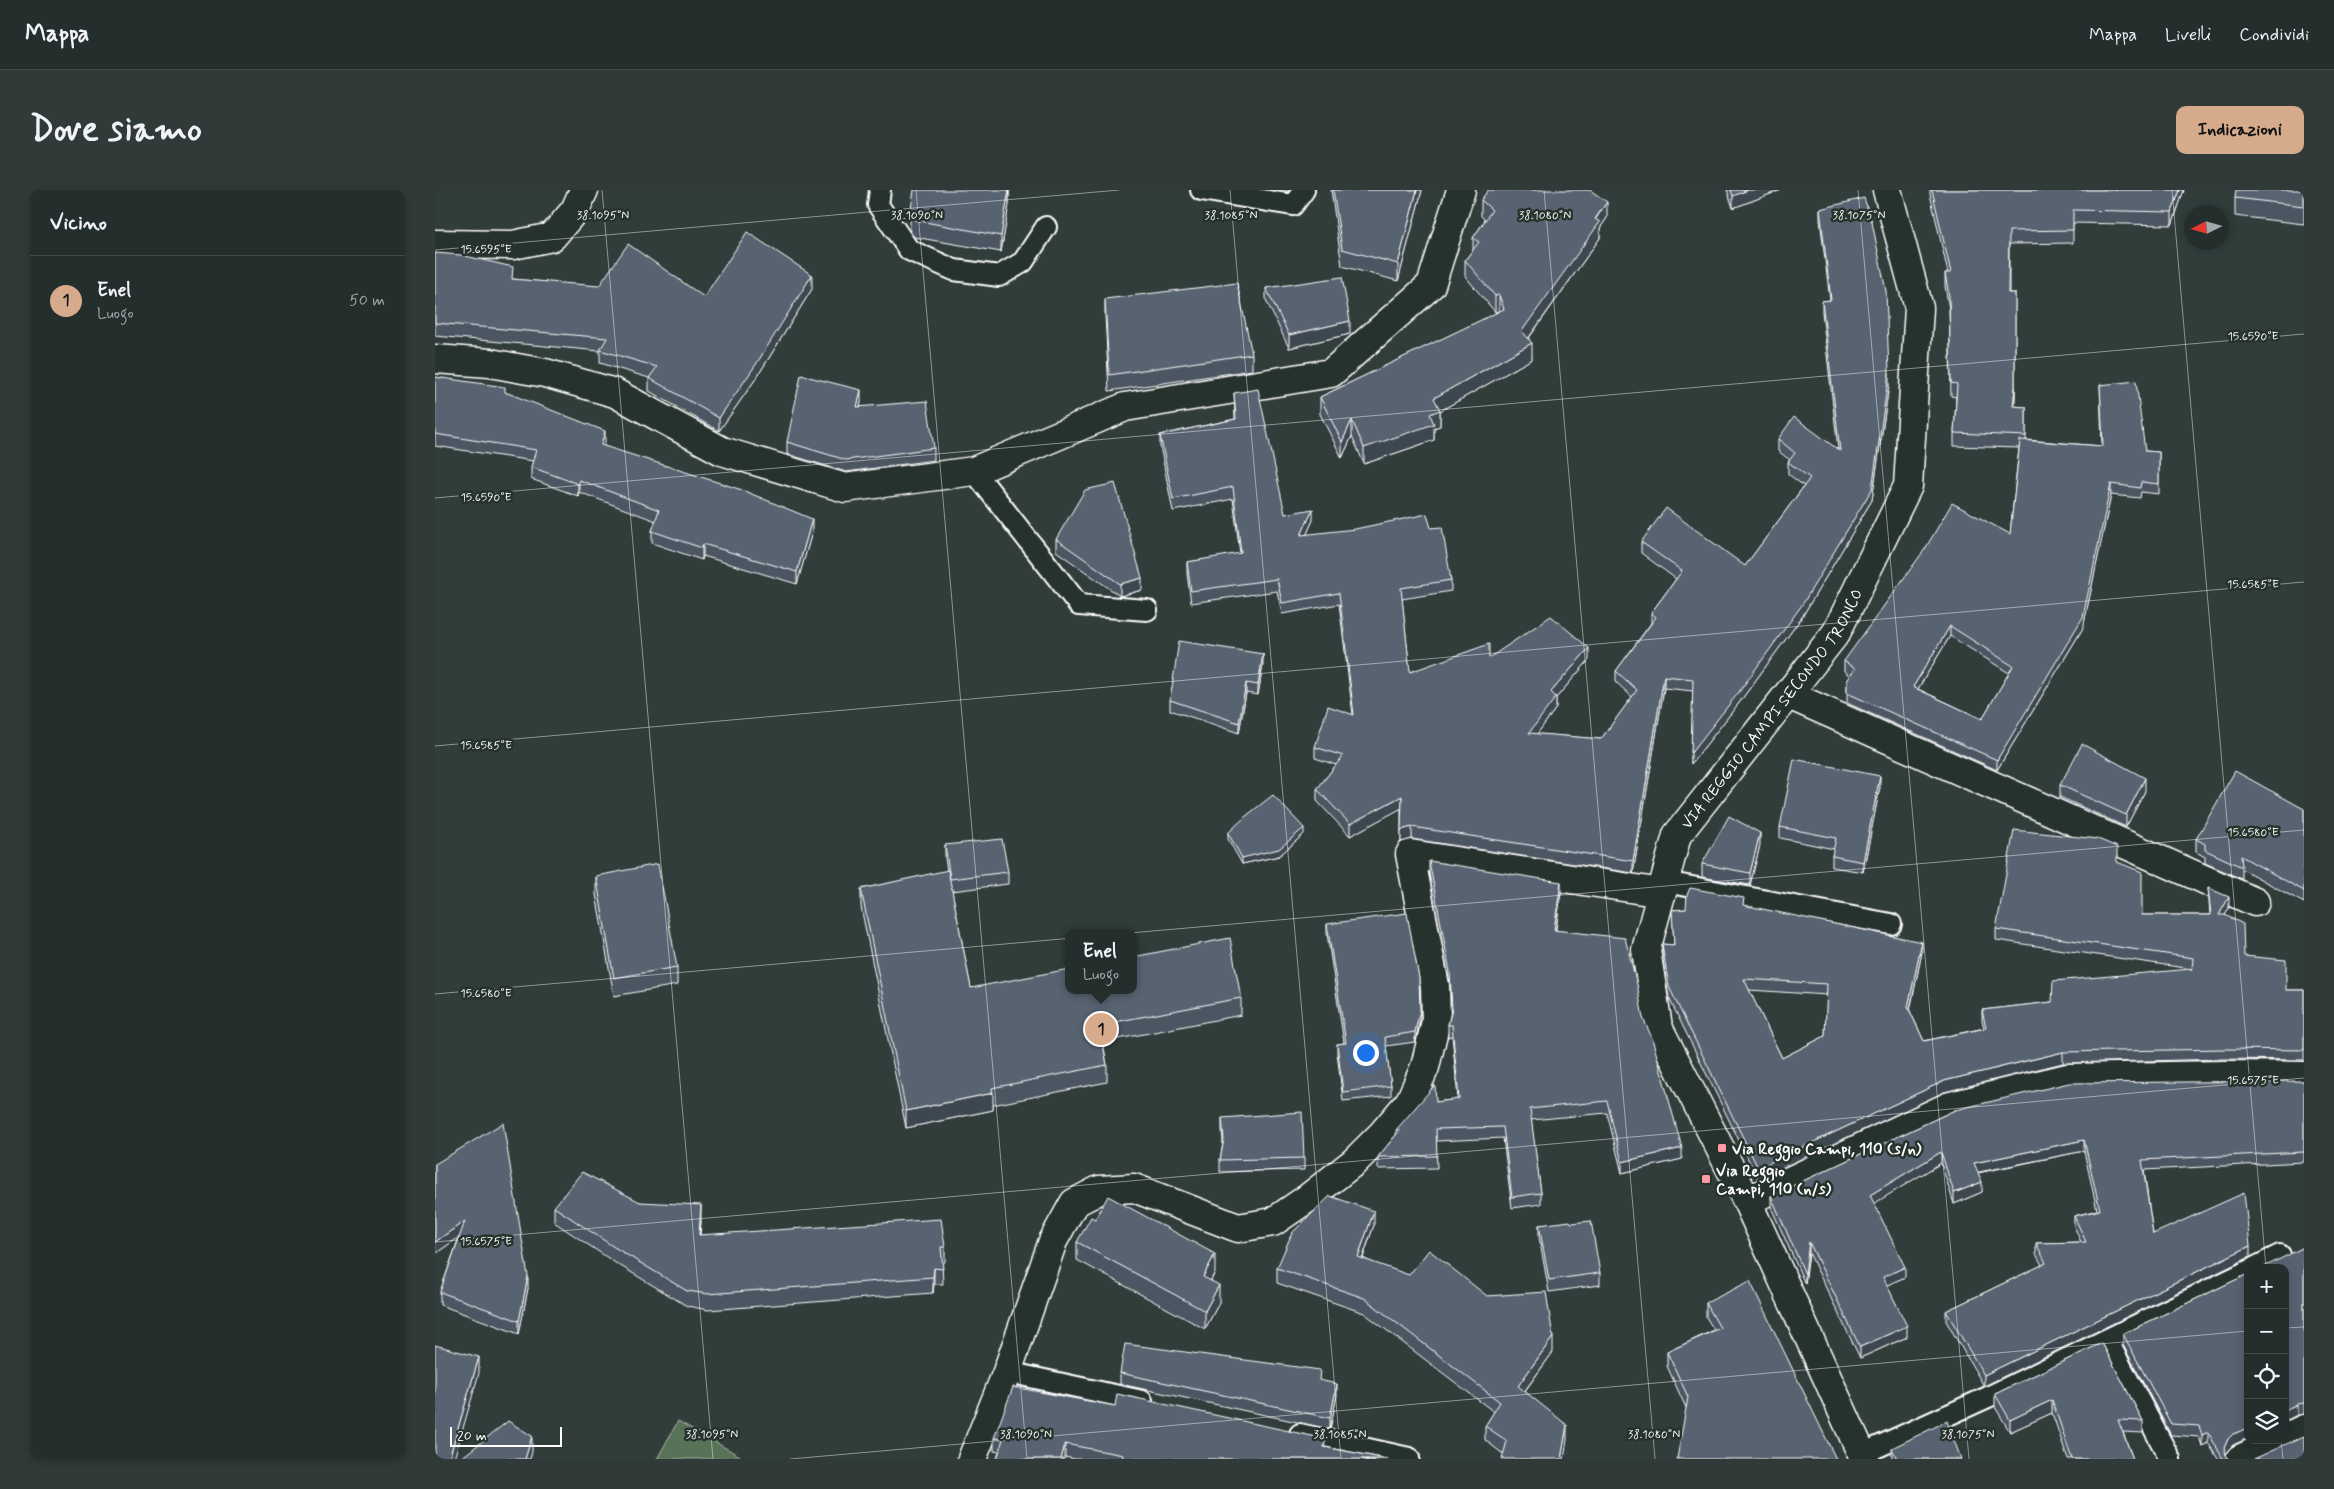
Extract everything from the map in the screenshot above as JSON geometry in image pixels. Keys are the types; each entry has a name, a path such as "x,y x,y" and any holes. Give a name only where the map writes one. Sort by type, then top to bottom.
{"street":[{"path":"435,244 513,245 552,237 575,210 583,190"},
{"path":"435,359 490,363 545,373 615,393 722,452 845,488 974,471 1125,407 1331,373 1431,285 1461,190"},
{"name":"VIA REGGIO CAMPI SECONDO TRONCO","path":"1863,1456 1747,1201 1658,1027 1646,950 1677,835 1789,696 1836,633 1908,486 1919,308 1887,190"},
{"path":"1789,696 2255,902"},
{"path":"972,1459 1007,1372 1053,1242 1074,1203 1099,1190 1135,1188 1238,1228 1273,1222 1308,1198 1354,1162 1382,1134 1410,1101 1425,1067 1436,1021 1435,986 1410,854 1663,887"},
{"path":"1747,1201 1950,1106 2067,1078 2224,1075 2304,1076"},
{"path":"2289,1436 2304,1429"},
{"path":"2241,1459 2273,1444"}],"lane":[{"path":"880,190 878,205 909,250 954,270 999,276 1023,262 1046,227"},
{"path":"1201,190 1293,204 1305,190"},
{"path":"974,471 1079,605 1147,610"},
{"path":"1663,887 1891,924"},
{"path":"2262,1264 2281,1255"},
{"path":"1863,1456 2244,1273"},
{"path":"2107,1340 2170,1459"},
{"path":"1007,1372 1160,1404"},
{"path":"1284,1431 1409,1458"}],"green space":[{"path":"678,1421 745,1459 657,1459"}],"building":[{"path":"914,190 1009,190 1001,236 914,220 910,214"},
{"path":"1333,190 1417,190 1398,264 1342,249"},
{"path":"1488,190 1590,190 1607,202 1595,219 1600,222 1522,331 1532,343 1434,398 1440,410 1430,414 1434,424 1364,448 1352,420 1342,442 1320,397 1504,309 1499,295 1495,296 1465,260 1479,242 1473,238 1492,210 1481,200"},
{"path":"1731,190 1748,190 1733,196"},
{"path":"1932,190 2180,190 2172,212 2073,210 2073,230 2009,231 2008,293 2015,293 2015,387 2013,406 2026,407 2026,436 1954,433 1957,384 1951,383 1949,296 1945,273 1951,273"},
{"path":"2236,190 2304,190 2304,206 2235,198"},
{"path":"1864,198 1872,222 1886,291 1889,373 1872,489 1802,605 1739,692 1691,753 1693,679 1664,676 1633,861 1412,827 1401,830 1402,796 1350,824 1317,789 1343,756 1315,747 1328,706 1354,715 1339,593 1282,603 1277,579 1191,591 1187,562 1241,553 1233,487 1173,499 1160,435 1236,419 1234,393 1258,389 1285,514 1313,509 1301,535 1355,529 1427,514 1431,528 1442,527 1451,580 1401,588 1410,672 1489,644 1489,658 1551,616 1589,648 1551,692 1556,697 1529,733 1601,739 1637,690 1616,671 1656,617 1651,613 1682,571 1641,542 1666,508 1745,566 1810,478 1788,462 1795,453 1778,439 1794,417 1840,451 1822,301 1831,300 1820,209"},
{"path":"747,232 812,275 757,363 719,418 649,378 657,367 600,350 607,338 435,323 435,253 461,255 513,267 512,279 599,286 628,244 704,297"},
{"path":"1342,277 1350,321 1289,335 1266,288"},
{"path":"1237,283 1252,354 1109,375 1105,299"},
{"path":"801,375 861,390 857,407 927,401 934,448 846,460 787,442"},
{"path":"435,377 505,387 505,392 605,431 601,445 742,490 812,519 797,572 703,544 702,548 652,531 659,510 579,480 578,484 531,467 536,450 435,434"},
{"path":"2136,381 2145,451 2159,452 2159,484 2141,482 2140,488 2111,484 2083,617 1997,760 1847,693 1847,679 1855,669 1844,661 1925,549 1952,503 2010,534 2020,440 2103,446 2100,385","holes":["1950,626 2013,666 1982,719 1913,687"]},
{"path":"1115,483 1142,578 1120,584 1056,539 1085,490"},
{"path":"1179,641 1263,654 1258,685 1246,683 1239,723 1170,700"},
{"path":"2082,744 2145,778 2126,815 2060,785"},
{"path":"1794,759 1880,776 1863,862 1832,856 1836,838 1780,827"},
{"path":"2235,771 2304,809 2304,891 2241,856 2242,867 2205,850 2205,844 2196,839"},
{"path":"1273,795 1304,828 1279,849 1242,858 1228,833"},
{"path":"1729,816 1760,833 1750,873 1702,864"},
{"path":"2014,830 2098,839 2117,847 2117,862 2142,872 2142,915 2211,915 2208,888 2229,897 2219,915 2225,915 2243,924 2244,956 2286,960 2286,990 2304,990 2304,1050 2224,1049 2063,1052 1944,1081 1758,1168 1669,987 1662,944 1674,945 1672,910 1686,909 1687,895 1690,888 1744,898 1743,905 1922,942 1908,1007 1924,1041 1986,1028 1982,1010 2052,1002 2053,981 2192,969 2193,958 1996,929","holes":["1744,979 1827,984 1825,1036 1782,1058"]},
{"path":"1002,839 1008,872 950,879 945,845"},
{"path":"1429,861 1561,882 1554,930 1625,938 1637,984 1643,1018 1652,1038 1682,1148 1622,1162 1607,1101 1530,1109 1541,1193 1512,1197 1503,1127 1436,1129 1437,1156 1378,1157 1400,1130 1396,1130 1435,1085 1436,1102 1459,1099 1452,1025 1448,1025 1452,1009 1450,972"},
{"path":"658,864 677,967 614,978 596,876"},
{"path":"948,870 971,988 1065,970 1065,994 1137,994 1137,956 1230,938 1241,998 1099,1025 1107,1065 992,1088 993,1093 906,1111 861,889"},
{"path":"1407,913 1419,978 1420,1010 1415,1032 1385,1037 1391,1086 1343,1092 1337,1044 1346,1043 1327,924"},
{"path":"2304,1081 2304,1152 2142,1160 2153,1234 2244,1193 2250,1246 1984,1375 1946,1311 2046,1263 2036,1243 2086,1242 2074,1216 2100,1210 2084,1140 1974,1163 1982,1182 1954,1193 1941,1152 1870,1195 1905,1267 1883,1277 1907,1326 1860,1347 1809,1242 1805,1274 1771,1196 1955,1110 2069,1083"},
{"path":"1302,1112 1304,1158 1220,1160 1224,1139 1222,1118"},
{"path":"503,1123 528,1276 519,1321 440,1292 465,1221 435,1242 435,1164"},
{"path":"582,1172 640,1202 701,1205 699,1235 941,1219 945,1247 941,1247 943,1269 934,1268 933,1277 708,1294 687,1291 614,1247 554,1207"},
{"path":"1108,1196 1215,1254 1203,1277 1219,1285 1205,1311 1077,1242 1091,1217 1095,1219"},
{"path":"1330,1196 1374,1211 1358,1257 1409,1275 1429,1250 1487,1296 1546,1292 1553,1337 1518,1386 1567,1425 1561,1459 1502,1459 1507,1441 1485,1426 1500,1402 1364,1298 1277,1268 1292,1233"},
{"path":"1570,1221 1571,1223 1591,1221 1600,1273 1549,1280 1539,1225"},
{"path":"2304,1247 2304,1403 2289,1408 2289,1264 2270,1264"},
{"path":"2244,1276 2244,1430 2233,1434 2228,1439 2224,1448 2229,1459 2223,1459 2208,1432 2202,1435 2199,1426 2171,1424 2123,1334"},
{"path":"1750,1281 1836,1459 1677,1459 1688,1397 1667,1352 1720,1328 1706,1303"},
{"path":"2102,1343 2143,1421 2118,1420 2133,1459 2072,1459 2052,1400 2010,1420 1995,1394"},
{"path":"1125,1344 1320,1370 1319,1380 1337,1384 1330,1418 1120,1373"},
{"path":"435,1345 479,1357 449,1459 435,1459"},
{"path":"1013,1387 1115,1406 1117,1394 1326,1439 1324,1447 1387,1459 1122,1459 1123,1455 1065,1444 1061,1459 997,1459 1003,1439 994,1438"},
{"path":"508,1421 532,1436 525,1459 460,1459"},
{"path":"1947,1421 1961,1459 1897,1459 1892,1448"},
{"path":"2304,1436 2304,1459 2254,1459 2289,1444"}],"place":[{"name":"Enel","path":"1101,1029"},
{"name":"Via Reggio Campi, 110 (s/n)","path":"1722,1148"},
{"name":"Via Reggio Campi, 110 (n/s)","path":"1706,1179"}]}
